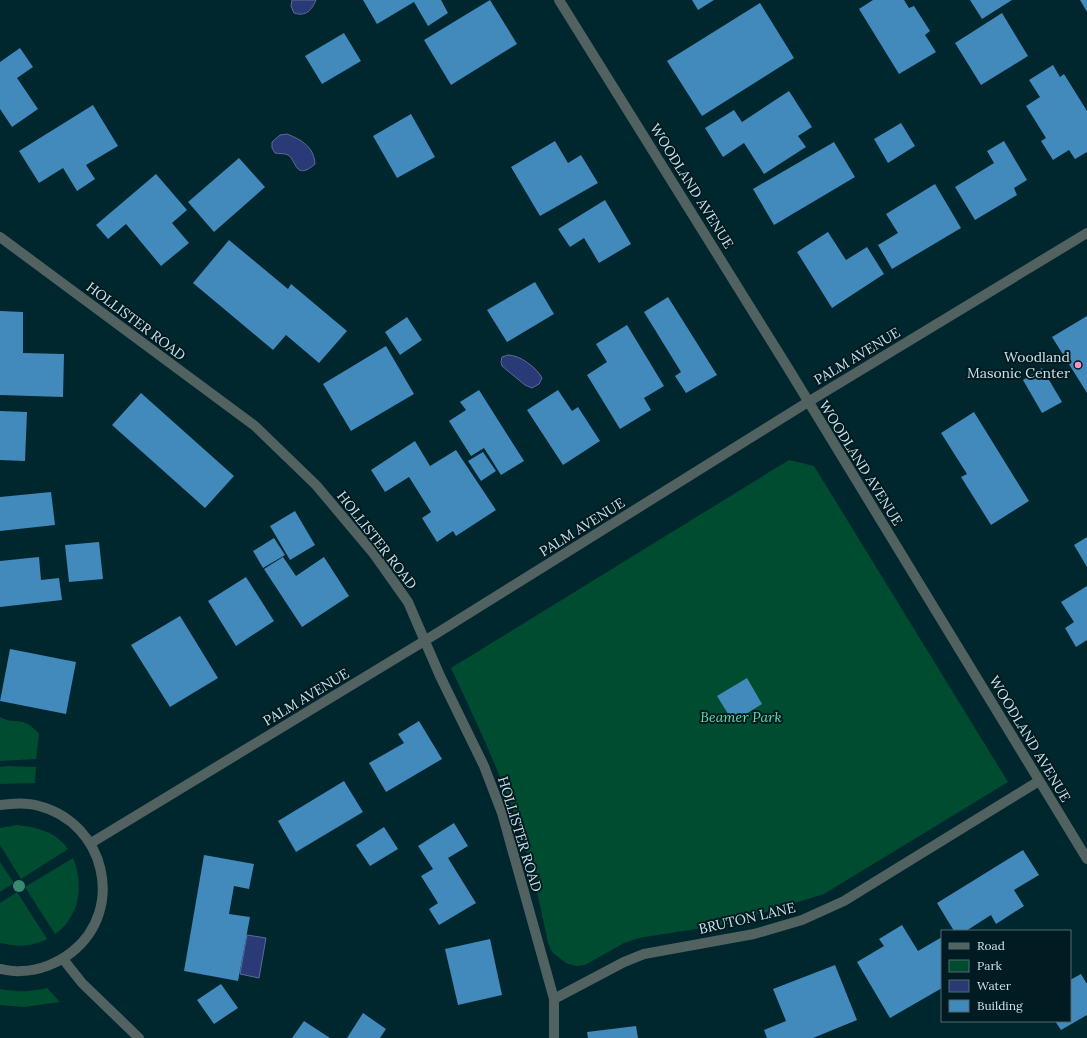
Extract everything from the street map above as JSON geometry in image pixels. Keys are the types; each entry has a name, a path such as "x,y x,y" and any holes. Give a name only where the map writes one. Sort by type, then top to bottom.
{"street":[{"name":"WOODLAND AVENUE","path":"559,0 808,402 1087,859"},
{"name":"PALM AVENUE","path":"91,843 426,640 808,402 1087,233"},
{"name":"HOLLISTER ROAD","path":"0,237 255,426 316,485 374,554 408,602 426,640 440,676 484,766 502,813 554,999 554,1038"},
{"name":"BRUTON LANE","path":"554,999 624,962 644,954 754,934 802,920 844,901 1039,781"},
{"path":"0,805 17,803 39,805 59,813 77,826 91,843 100,863 103,885 101,907 93,927 80,945 63,959 43,968 28,970 0,969"},
{"path":"63,959 82,983 139,1038"}],"green space":[{"name":"Beamer Park","path":"789,460 814,466 1008,782 824,894 727,924 639,938 624,943 585,965 576,966 566,963 553,953 548,943 532,872 516,819 486,743 451,668"},
{"path":"0,717 11,721 24,722 39,734 36,759 0,761"},
{"path":"0,767 36,767 35,783 0,784"},
{"path":"17,825 46,831 58,838 68,849 21,879 0,845 0,828"},
{"path":"73,858 78,878 78,899 70,919 55,934 25,887"},
{"path":"0,862 14,883 0,892"},
{"path":"17,892 47,939 35,944 24,946 0,943 0,903"},
{"path":"47,988 60,1002 24,1007 0,1005 0,989 24,991"}],"water":[{"path":"292,0 316,0 313,7 308,12 298,14 294,13 291,6"},
{"path":"287,134 298,139 310,149 315,164 303,171 297,168 291,157 288,155 275,153 272,148 272,142 280,135"},
{"path":"508,355 518,357 532,366 542,378 539,384 532,388 525,385 502,366 502,357"},
{"path":"247,935 266,938 259,978 240,974"}],"building":[{"path":"363,0 441,0 448,13 428,26 414,2 377,24"},
{"path":"490,0 517,44 451,85 424,40"},
{"path":"692,0 714,0 698,10"},
{"path":"873,0 904,0 909,8 914,6 930,31 925,35 936,52 899,74 859,9"},
{"path":"970,0 1012,0 982,19"},
{"path":"1080,0 1087,0 1087,12"},
{"path":"760,3 794,58 702,116 667,61"},
{"path":"1002,13 1028,56 981,85 955,43"},
{"path":"344,33 361,61 322,84 305,56"},
{"path":"20,48 33,67 17,78 38,109 12,127 0,109 0,62"},
{"path":"1053,65 1060,77 1064,74 1087,111 1087,152 1075,159 1069,150 1053,160 1041,141 1046,138 1026,106 1040,97 1029,80"},
{"path":"789,91 812,127 798,136 806,147 764,174 744,143 723,157 705,128 734,110 742,122"},
{"path":"93,105 118,146 86,165 95,179 77,191 63,168 39,183 19,151"},
{"path":"411,114 435,157 397,178 373,136"},
{"path":"901,123 915,146 888,163 874,139"},
{"path":"555,141 568,163 581,155 598,183 540,216 511,167"},
{"path":"1004,141 1027,180 1014,188 1017,195 975,220 955,187 994,163 987,151"},
{"path":"834,142 855,177 774,225 753,189"},
{"path":"239,158 265,187 214,232 188,202"},
{"path":"156,174 187,210 172,223 189,243 161,266 126,224 108,239 96,225"},
{"path":"935,184 961,228 892,269 878,245 898,233 886,214"},
{"path":"605,200 631,244 599,263 584,238 570,247 558,229"},
{"path":"828,232 846,260 867,247 884,274 832,308 797,252"},
{"path":"229,240 288,289 291,284 347,331 319,363 286,335 273,350 193,283"},
{"path":"535,282 554,314 507,342 487,310"},
{"path":"668,297 717,375 686,393 675,376 681,372 644,312"},
{"path":"0,311 23,312 23,353 64,354 63,397 0,395"},
{"name":"Woodland Masonic Center","path":"1087,316 1087,393 1052,337"},
{"path":"407,317 422,340 400,355 385,332"},
{"path":"627,325 664,386 644,398 651,410 620,429 587,375 607,362 596,344"},
{"path":"386,346 414,394 351,431 323,384"},
{"path":"1042,368 1062,402 1042,413 1023,380"},
{"path":"479,390 524,461 501,475 484,448 471,456 449,421 466,410 460,402"},
{"path":"558,390 572,411 578,407 600,441 563,465 527,410"},
{"path":"141,393 234,476 205,508 112,425"},
{"path":"0,411 27,412 25,461 0,460"},
{"path":"974,412 1029,501 991,525 961,477 967,474 941,433"},
{"path":"415,441 430,466 456,450 496,510 456,536 453,531 437,542 422,518 431,512 409,477 385,492 371,470"},
{"path":"483,452 496,471 481,481 468,461"},
{"path":"51,492 55,525 0,531 0,497"},
{"path":"295,511 315,545 290,560 270,526"},
{"path":"1087,537 1087,567 1074,545"},
{"path":"274,538 285,555 263,568 253,551"},
{"path":"99,542 103,579 69,582 65,545"},
{"path":"39,557 41,580 59,578 62,600 0,607 0,561"},
{"path":"283,557 296,576 324,557 349,596 302,627 264,569"},
{"path":"246,577 274,621 236,646 208,601"},
{"path":"1087,586 1087,640 1076,647 1065,628 1074,622 1061,602"},
{"path":"180,616 218,678 170,707 131,645"},
{"path":"10,649 76,662 66,714 0,701"},
{"path":"747,678 762,704 733,722 717,696"},
{"path":"419,721 442,759 386,792 369,763 404,743 398,734"},
{"path":"344,781 363,812 296,852 278,821"},
{"path":"454,823 468,846 448,858 476,903 439,925 429,909 438,903 421,876 433,869 418,846"},
{"path":"384,827 398,849 370,866 356,845"},
{"path":"1023,850 1039,875 1014,890 1024,906 996,924 991,915 968,930 953,930 937,903"},
{"path":"204,855 254,864 249,889 234,886 229,914 250,917 238,981 184,971"},
{"path":"902,925 918,951 941,938 941,989 890,1018 857,962 884,946 879,939"},
{"path":"490,939 502,995 458,1005 445,949"},
{"path":"835,965 857,1020 813,1038 767,1038 764,1030 786,1021 773,989"},
{"path":"1081,974 1087,984 1087,1015 1061,1030 1056,1022 1071,1022 1071,979"},
{"path":"221,984 238,1008 214,1024 197,1000"},
{"path":"363,1013 386,1029 380,1038 347,1038"},
{"path":"304,1021 330,1038 292,1038"},
{"path":"636,1026 638,1038 588,1038 587,1032"}],"place":[{"name":"Woodland Masonic Center","path":"1078,365"}]}
